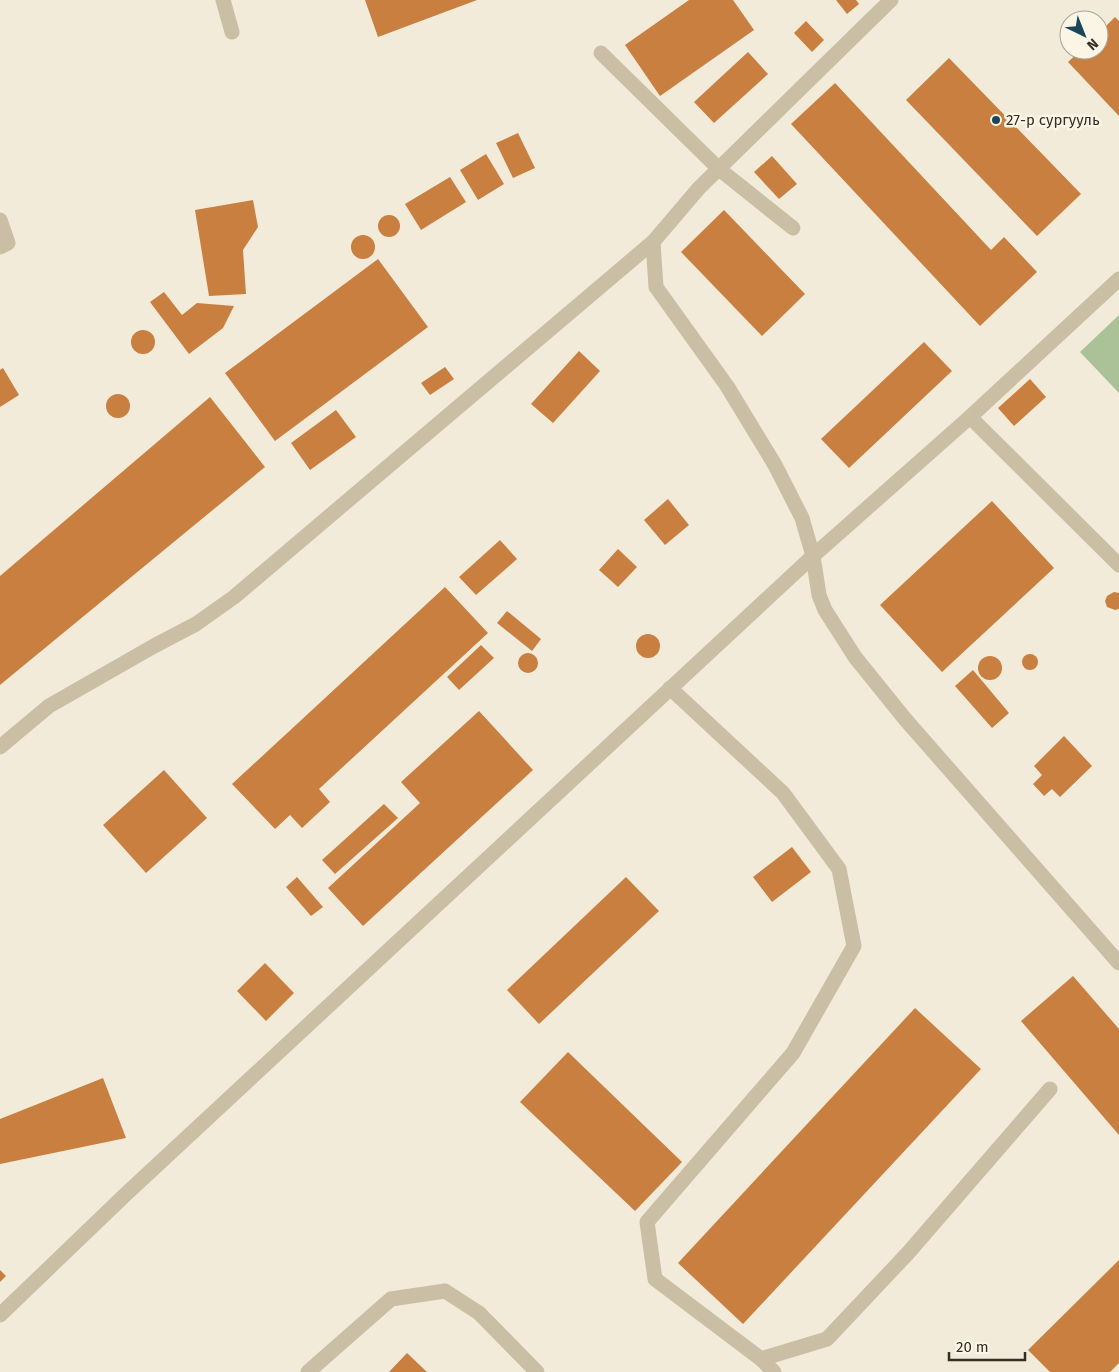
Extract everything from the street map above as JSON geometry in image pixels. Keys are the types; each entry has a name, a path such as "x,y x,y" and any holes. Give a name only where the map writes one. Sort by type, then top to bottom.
{"street":[{"path":"223,0 232,32"},
{"path":"0,747 49,706 196,624 234,597 654,242 699,188 891,0"},
{"path":"601,53 719,168 793,228"},
{"path":"0,220 8,243 0,247"},
{"path":"654,242 656,287 727,386 775,465 802,518 813,556 819,595 825,610 855,657 905,719 1119,963"},
{"path":"0,1316 143,1178 670,688 1119,279"},
{"path":"970,416 1119,565"},
{"path":"670,688 783,793 839,869 854,946 792,1053 646,1222 655,1279 761,1359 774,1372"},
{"path":"761,1359 826,1339 908,1253 1050,1089"},
{"path":"308,1372 391,1299 445,1291 479,1313 537,1372"}],"green space":[{"path":"1119,315 1119,393 1080,352"}],"building":[{"path":"365,0 477,0 378,37"},
{"path":"689,0 733,0 754,30 660,96 625,45"},
{"path":"836,0 856,0 859,4 847,14"},
{"path":"1115,17 1119,21 1119,116 1068,62 1070,60 1109,60 1109,23"},
{"path":"806,21 824,40 812,52 794,33"},
{"path":"748,52 768,74 714,123 694,102"},
{"path":"949,58 1081,194 1037,236 906,100"},
{"path":"835,83 991,250 1004,237 1037,272 980,326 791,124"},
{"path":"518,133 535,168 513,178 496,143"},
{"path":"486,154 504,184 478,200 460,170"},
{"path":"772,156 797,184 779,199 754,172"},
{"path":"450,177 466,202 421,230 405,204"},
{"path":"253,200 258,227 243,250 246,294 209,296 195,210"},
{"path":"724,210 805,294 762,336 681,252"},
{"path":"389,215 397,218 400,226 397,234 389,237 381,234 378,226 381,218"},
{"path":"363,235 371,239 375,247 371,255 363,259 355,255 351,247 355,239"},
{"path":"378,259 428,327 275,441 225,373"},
{"path":"164,292 182,315 197,303 234,306 223,328 189,354 150,302"},
{"path":"143,330 148,331 154,337 154,347 148,353 143,354 138,353 132,347 131,342 132,337 138,331"},
{"path":"924,342 952,371 849,468 821,439"},
{"path":"579,351 600,371 553,423 531,404"},
{"path":"445,367 454,379 430,395 421,383"},
{"path":"3,368 19,395 0,407 0,370"},
{"path":"1030,379 1046,397 1014,426 998,408"},
{"path":"118,394 123,395 129,401 129,411 123,417 118,418 113,417 107,411 106,406 107,401 113,395"},
{"path":"210,397 265,467 0,685 0,576"},
{"path":"336,410 356,437 310,470 291,443"},
{"path":"668,499 689,525 665,545 644,520"},
{"path":"992,501 1054,568 942,672 880,605"},
{"path":"500,540 517,559 476,595 459,577"},
{"path":"618,549 637,567 618,587 599,570"},
{"path":"445,587 488,633 319,789 330,802 302,828 290,815 275,829 232,784"},
{"path":"1114,592 1119,593 1119,609 1115,610 1107,607 1105,601 1107,596"},
{"path":"507,611 541,639 532,651 497,623"},
{"path":"648,634 656,638 660,646 656,654 648,658 640,654 636,646 640,638"},
{"path":"481,645 494,658 459,690 447,677"},
{"path":"528,653 535,656 538,663 535,670 528,673 521,670 518,663 521,656"},
{"path":"1030,654 1036,656 1038,662 1036,668 1030,670 1024,668 1022,662 1024,656"},
{"path":"990,656 999,659 1002,668 999,677 990,680 981,677 978,668 981,659"},
{"path":"973,670 1009,713 992,728 955,686"},
{"path":"479,711 533,770 363,926 328,888 420,803 401,782"},
{"path":"1064,736 1092,766 1060,797 1052,789 1044,796 1033,784 1042,775 1034,766"},
{"path":"164,770 207,818 146,873 103,825"},
{"path":"384,804 398,818 335,874 322,860"},
{"path":"792,847 811,872 772,902 753,877"},
{"path":"297,877 323,907 311,916 286,887"},
{"path":"626,877 659,911 539,1024 507,990"},
{"path":"265,963 294,993 266,1021 237,991"},
{"path":"1073,976 1119,1029 1119,1135 1021,1021"},
{"path":"915,1008 981,1069 743,1324 678,1263"},
{"path":"568,1052 682,1162 635,1211 520,1102"},
{"path":"103,1078 126,1138 0,1164 0,1119"},
{"path":"1119,1260 1119,1363 1110,1372 1050,1372 1028,1350"},
{"path":"0,1270 6,1276 0,1282"},
{"path":"407,1353 427,1372 389,1372"}],"place":[{"name":"27-р сургууль","path":"996,120"}]}
